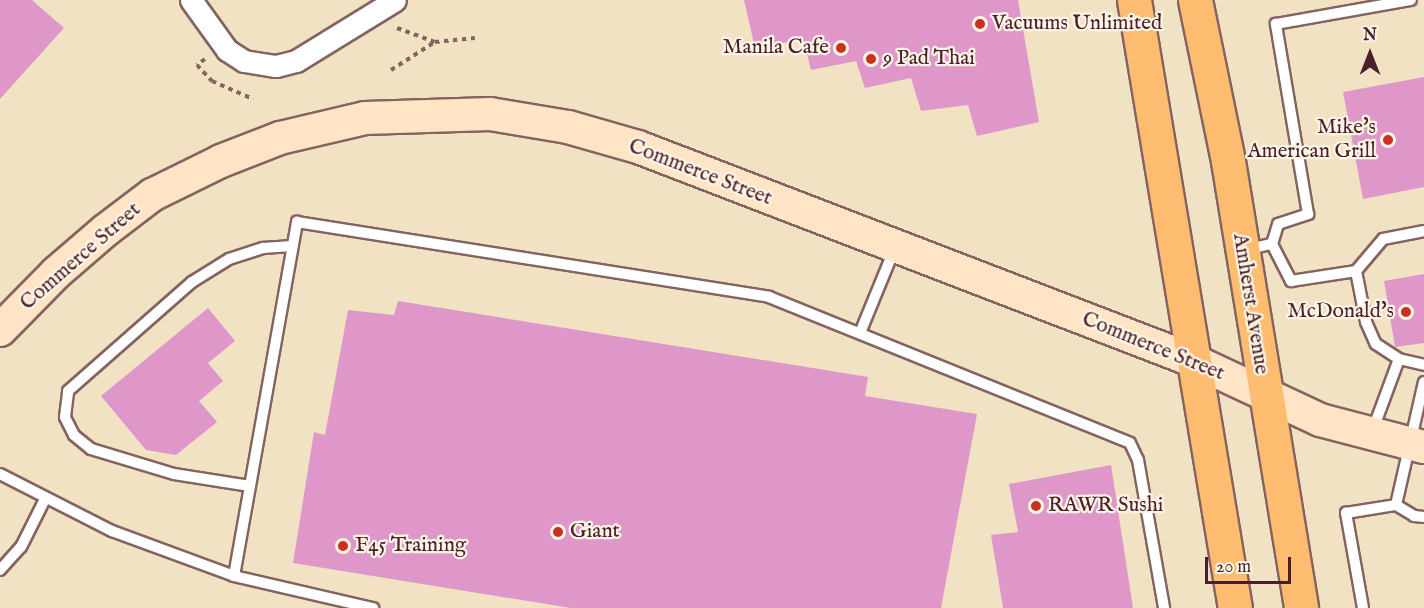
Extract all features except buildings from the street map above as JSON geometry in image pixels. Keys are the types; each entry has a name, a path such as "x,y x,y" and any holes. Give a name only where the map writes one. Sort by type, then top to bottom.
{"main road":[{"path":"1134,0 1235,608"},
{"name":"Amherst Avenue","path":"1195,0 1228,161 1257,247 1263,392 1301,608"}],"street":[{"path":"191,0 227,50 256,65 276,66 296,61 395,0"},
{"name":"Commerce Street","path":"0,330 56,273 152,195 221,161 280,138 365,118 490,114 568,127 638,147 894,248 1192,360 1320,420 1416,446"}],"lane":[{"path":"1411,0 1276,24 1308,214 1278,224 1257,247 1290,281 1356,271 1383,239 1424,231"},
{"path":"234,576 297,222 769,297 1130,443 1138,460 1164,608"},
{"path":"250,486 174,474 91,449 74,435 65,417 68,391 192,282 229,259 263,248 292,246"},
{"path":"860,333 894,248"},
{"path":"1356,271 1366,322 1376,344 1399,359 1424,365"},
{"path":"1371,435 1399,359"},
{"path":"1396,505 1416,446 1424,382"},
{"path":"0,474 45,499 112,531 234,576 373,608"},
{"path":"0,570 21,547 45,499"},
{"path":"1363,608 1346,513 1396,505 1424,517"}],"path":[{"path":"369,15 435,42"},
{"path":"391,70 435,42 475,38"}],"place":[{"name":"Vacuums Unlimited","path":"980,24"},
{"name":"Manila Cafe","path":"841,48"},
{"name":"9 Pad Thai","path":"871,59"},
{"name":"Mike's American Grill","path":"1388,140"},
{"name":"McDonald's","path":"1406,312"},
{"name":"RAWR Sushi","path":"1036,506"},
{"name":"Giant","path":"558,532"},
{"name":"F45 Training","path":"343,546"}]}
